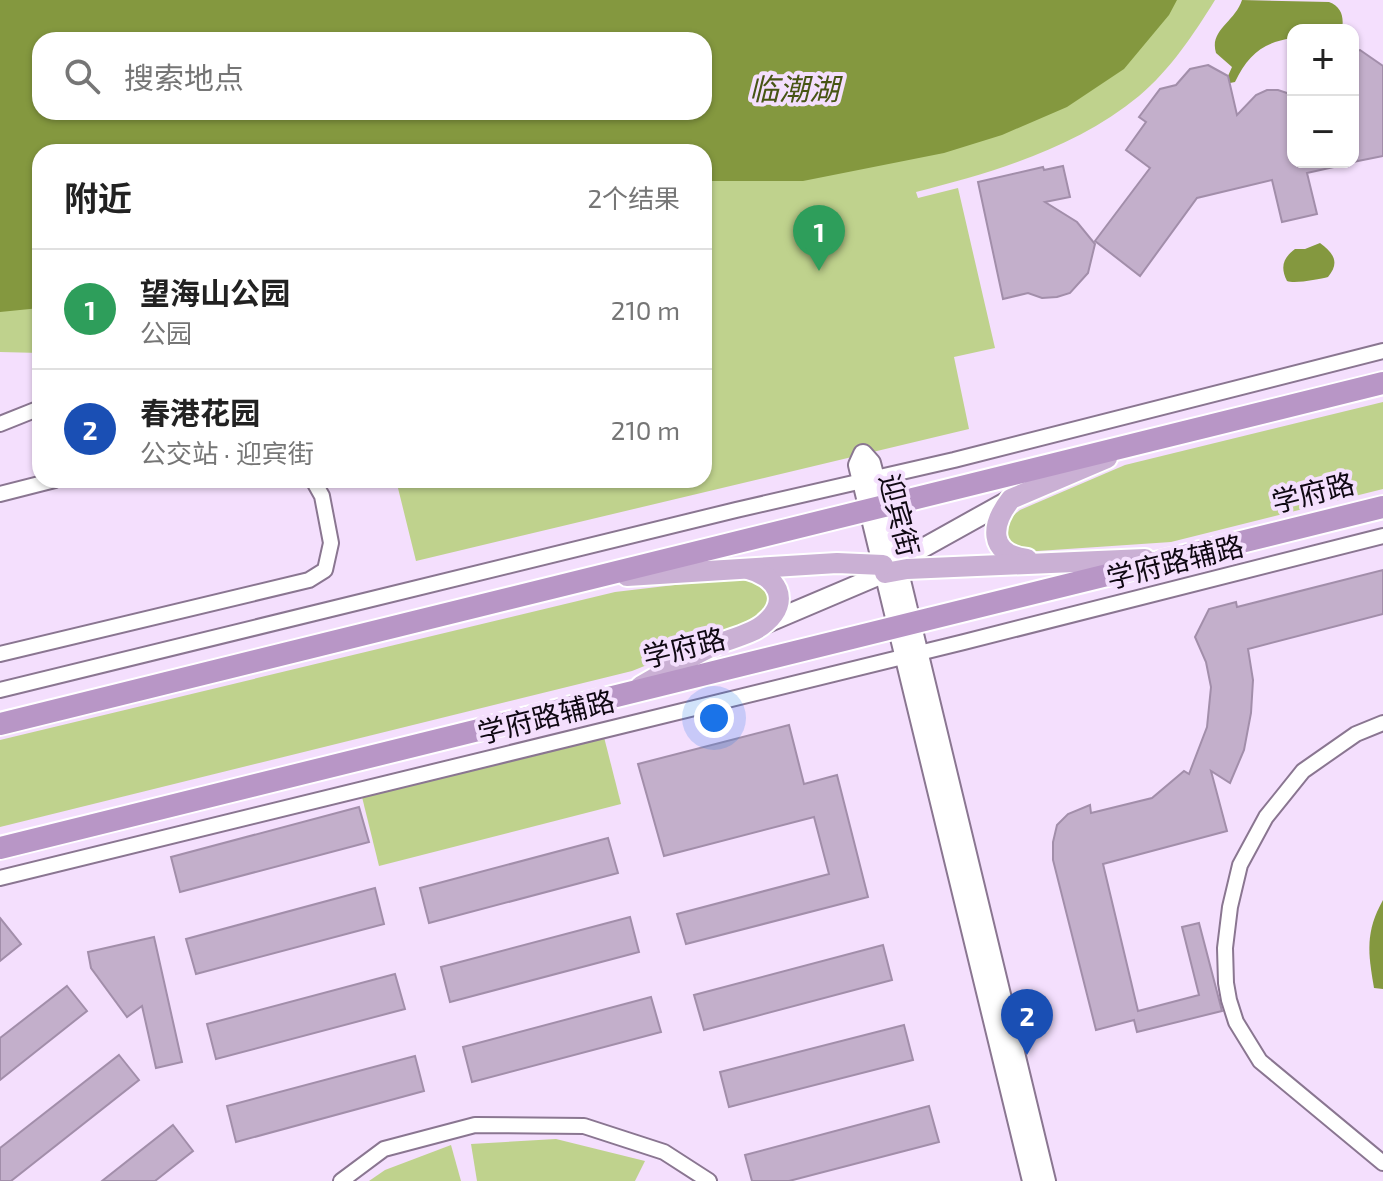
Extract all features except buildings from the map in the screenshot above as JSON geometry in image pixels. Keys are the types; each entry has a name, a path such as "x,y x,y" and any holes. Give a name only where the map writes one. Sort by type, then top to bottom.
{"highway":[{"path":"0,724 1383,383"},
{"name":"学府路","path":"0,848 1383,507"}],"main road":[{"path":"630,692 709,648 891,567 1011,499 1144,443"},
{"name":"迎宾街","path":"869,480 1032,1181"},
{"path":"1011,499 997,519 997,540 1003,550 1014,558 1057,563"},
{"path":"591,578 837,563 891,567 1177,558"},
{"path":"742,568 760,572 778,590 778,602 765,624"},
{"name":"迎宾街","path":"911,654 1046,1181"}],"street":[{"path":"0,690 721,513 869,480 1383,351"},
{"path":"0,424 32,411"},
{"path":"0,494 32,486"},
{"path":"0,654 309,580 325,570 331,543 322,496 318,488"},
{"name":"学府路辅路","path":"0,878 1383,536"},
{"path":"1383,723 1356,734 1303,771 1266,817 1240,865 1225,948 1229,1000 1236,1022 1260,1061 1383,1163"},
{"path":"341,1181 384,1149 475,1125 584,1126 664,1152 709,1181"}],"shaded area":[{"path":"0,0 1215,0 1161,75 1115,114 1033,156 916,192 918,198 958,188 995,348 954,357 969,429 416,561 398,488 712,488 712,144 32,144 32,353 0,352"},
{"path":"1383,402 1383,489 1171,542 1023,552 1008,537 1009,521 1020,510 1125,465"},
{"path":"751,576 766,583 773,604 757,621 632,671 0,827 0,740 615,592"},
{"path":"604,737 621,804 379,866 362,797"},
{"path":"556,1139 645,1161 635,1181 477,1181 471,1144"},
{"path":"451,1145 461,1181 369,1181 385,1170"}],"water":[{"name":"临潮湖","path":"0,0 1177,0 1169,15 1124,69 1067,107 1002,135 944,153 803,181 712,181 712,144 32,144 32,309 0,312"},
{"path":"1242,0 1329,2 1341,13 1343,24 1287,24 1287,40 1258,51 1245,64 1235,82 1230,83 1228,76 1232,67 1216,53 1215,45 1219,32"},
{"path":"1320,243 1334,258 1334,267 1328,277 1287,281 1283,267 1288,256 1295,249"},
{"path":"1383,900 1383,989 1374,988 1369,953 1373,922"}],"place":[{"name":"望海山公园","path":"819,271"},
{"name":"春港花园","path":"1027,1055"}]}
